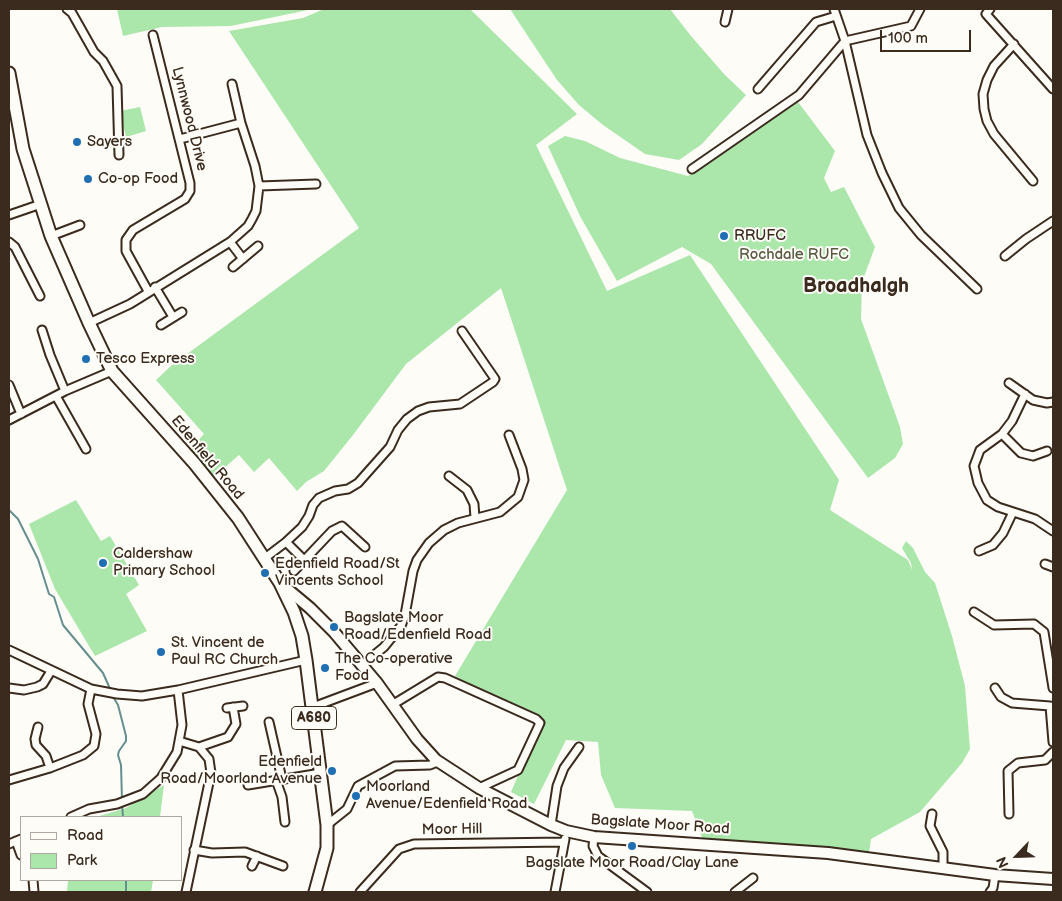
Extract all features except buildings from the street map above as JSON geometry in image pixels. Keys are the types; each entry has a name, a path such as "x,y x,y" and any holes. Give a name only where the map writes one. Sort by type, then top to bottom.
{"main road":[{"name":"Edenfield Road","path":"9,72 10,88 23,149 51,236 112,370 195,464 238,518 280,583 294,612 302,636 306,660 327,825 327,848 315,892"},
{"name":"Edenfield Road","path":"307,892 319,878"}],"street":[{"path":"79,9 70,11 94,52 103,61 116,86 119,155"},
{"path":"724,22 728,9"},
{"path":"692,169 799,95 845,41 911,26 920,9"},
{"path":"988,11 1053,89"},
{"path":"758,89 816,22 835,12 845,41 867,135 882,173 900,208 921,236 977,290"},
{"name":"Lynnwood Drive","path":"151,290 126,251 126,240 133,230 185,199 190,191 180,138 153,35"},
{"path":"1014,44 994,66 987,80 983,94 984,109 987,121 994,134 1033,181"},
{"path":"89,323 130,304 230,242 248,226 256,211 259,186 255,166 240,123 232,84"},
{"path":"180,138 240,123"},
{"path":"259,186 316,184"},
{"path":"9,216 41,204"},
{"path":"1005,256 1053,221"},
{"path":"51,236 80,225"},
{"path":"9,242 15,247 40,296"},
{"path":"230,242 243,259"},
{"path":"232,267 258,246"},
{"path":"151,290 173,317"},
{"path":"161,325 182,312"},
{"path":"42,330 65,391"},
{"path":"265,558 302,527 313,505 320,498 335,491 348,489 358,483 390,447 398,430 412,416 429,406 460,404 493,382 495,379 462,331"},
{"path":"9,420 65,391 112,370"},
{"path":"1009,383 1033,400 1047,403 1053,402"},
{"path":"9,385 21,414"},
{"path":"1025,394 1012,421 1002,434 980,450 974,466 978,483 987,500 998,507 1035,519 1053,531"},
{"path":"56,396 86,449"},
{"path":"1002,434 1021,453 1033,456 1047,451"},
{"path":"362,665 384,648 401,626 405,615 413,571 422,551 444,530 458,523 493,515 507,508 518,497 524,480 522,468 509,435"},
{"path":"449,476 467,490 474,504 475,518"},
{"path":"979,551 993,545 1003,533 1012,512"},
{"path":"294,571 303,559 332,531 342,526 365,547"},
{"path":"286,542 303,559"},
{"path":"1045,564 1053,566"},
{"name":"Bagslate Moor Road","path":"280,583 334,632 377,683 417,739 436,760 479,788 550,825 566,831 594,837 828,853 943,868 1053,879"},
{"path":"294,612 308,607"},
{"path":"974,612 994,625 1034,624 1044,632 1051,658 1053,688"},
{"path":"9,650 91,689 116,694 142,696 178,690 306,660"},
{"path":"9,688 24,690 37,687 43,684 51,671"},
{"path":"392,705 438,677 445,678 536,719 540,723 518,770 479,788"},
{"path":"313,708 377,683"},
{"path":"995,688 1001,697 1012,703 1052,705 1053,742"},
{"path":"9,780 50,768 83,755 94,746 96,734 88,704 91,689"},
{"path":"73,816 89,809 118,804 143,794 161,778 177,752 182,724 178,690"},
{"path":"199,747 228,737 236,724 230,708 243,706"},
{"path":"269,722 285,822"},
{"path":"38,727 35,739 36,745 46,756 50,768"},
{"path":"179,741 199,747 209,759 211,773 186,892"},
{"path":"550,825 557,786 564,768 579,747"},
{"path":"1009,814 1008,771 1018,763 1045,760 1053,752"},
{"path":"327,825 347,809 358,786 395,766 430,765 435,763 436,760"},
{"path":"248,785 321,773"},
{"path":"932,814 930,826 943,852 943,868"},
{"path":"555,892 566,831"},
{"path":"594,837 593,846 598,856 647,892"},
{"path":"15,841 20,853"},
{"name":"Moor Hill","path":"360,892 399,849 414,844 564,842"},
{"path":"194,850 212,853 245,852 283,866"},
{"path":"252,866 257,856"},
{"path":"990,892 993,888 995,874"},
{"path":"735,892 752,878"}],"green space":[{"path":"117,9 308,10 231,26 162,27 123,36"},
{"path":"324,9 470,9 577,114 536,145 607,291 690,255 839,480 830,510 908,560 912,570 911,563 902,548 906,541 913,548 925,572 935,583 952,636 965,686 970,749 962,763 920,812 871,839 869,853 703,840 692,811 615,808 601,775 598,742 566,740 534,804 511,792 542,720 510,707 455,676 567,490 501,288 406,364 324,471 306,482 297,491 269,458 254,472 239,455 214,477 189,449 204,434 156,380 172,365 359,228 229,31 303,18"},
{"path":"510,9 670,9 724,74 746,95 702,144 679,160 645,154 603,125 579,105 557,80"},
{"name":"Rochdale RUFC","path":"798,102 835,151 824,178 831,192 844,187 875,247 862,282 861,319 900,427 903,444 895,458 868,478 711,264 682,247 617,281 580,216 548,146 565,136 585,141 620,158 688,176"},
{"path":"140,107 146,131 126,137 120,111"},
{"path":"76,500 101,541 110,536 139,585 126,594 147,631 95,656 55,589 29,524"},
{"path":"164,785 160,816 99,816 126,808"},
{"path":"68,881 153,881 151,892 67,892"}],"waterway":[{"path":"9,510 18,519 38,559 49,594 54,597 63,625 103,673 111,691"},
{"path":"112,695 118,705 126,736 126,741 118,755 121,765 122,800"},
{"path":"122,805 123,816"},
{"path":"126,881 126,892"}],"place":[{"name":"Sayers","path":"77,142"},
{"name":"Co-op Food","path":"88,179"},
{"name":"RRUFC","path":"724,236"},
{"name":"Tesco Express","path":"86,359"},
{"name":"Caldershaw Primary School","path":"103,563"},
{"name":"Edenfield Road/St Vincents School","path":"265,573"},
{"name":"Bagslate Moor Road/Edenfield Road","path":"334,627"},
{"name":"St. Vincent de Paul RC Church","path":"161,652"},
{"name":"The Co-operative Food","path":"325,668"},
{"name":"Edenfield Road/Moorland Avenue","path":"332,771"},
{"name":"Moorland Avenue/Edenfield Road","path":"356,796"},
{"name":"Bagslate Moor Road/Clay Lane","path":"632,846"}],"district":[{"name":"Broadhalgh","path":"856,287"}]}
